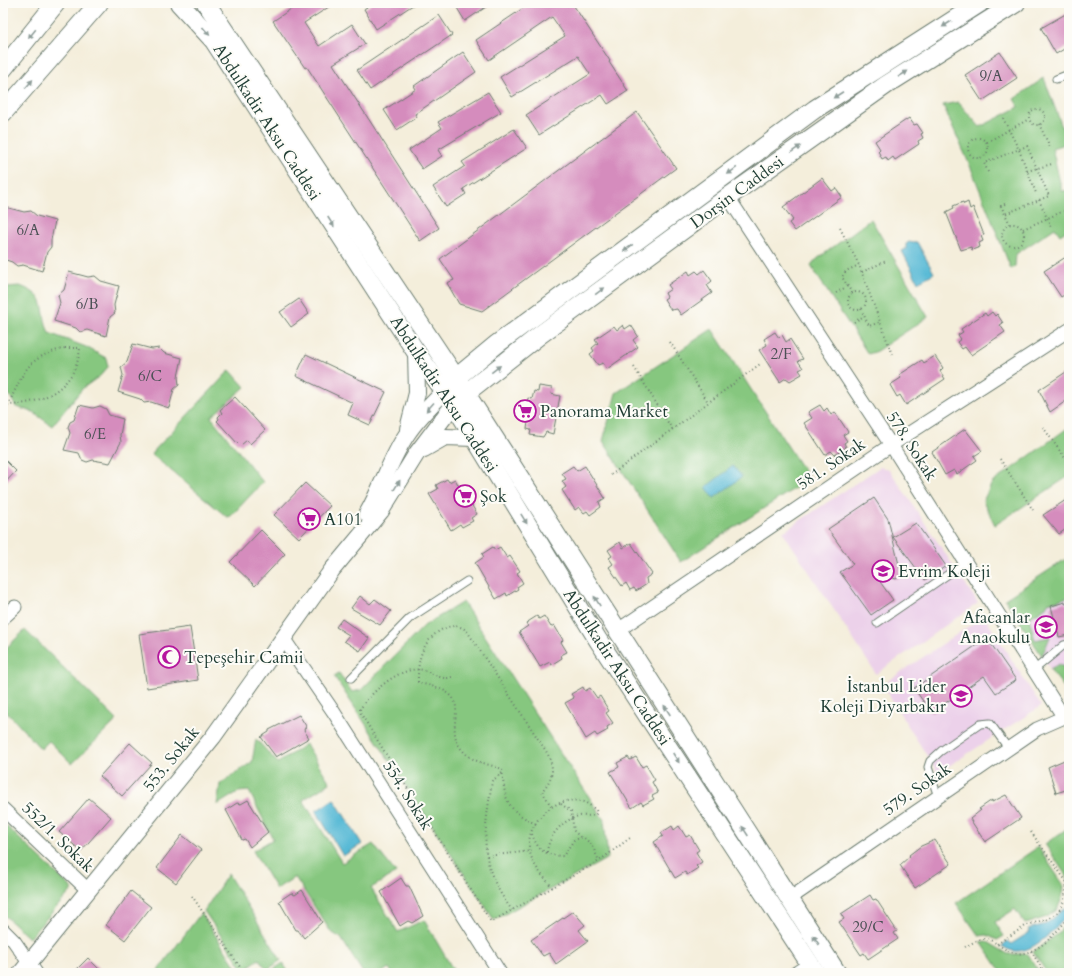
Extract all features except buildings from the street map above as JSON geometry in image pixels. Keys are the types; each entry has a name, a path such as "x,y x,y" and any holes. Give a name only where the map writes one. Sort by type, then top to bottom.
{"main road":[{"path":"3,69 56,3"},
{"path":"3,113 99,3"},
{"name":"Abdulkadir Aksu Caddesi","path":"179,3 214,41 416,352 455,392 474,438 598,640 807,970"},
{"name":"Abdulkadir Aksu Caddesi","path":"206,3 455,392 617,631 837,973"},
{"name":"Dorşin Caddesi","path":"455,392 497,344 815,110 980,3"},
{"name":"Dorşin Caddesi","path":"455,392 541,334 728,197 886,85 1016,3"}],"street":[{"name":"578. Sokak","path":"728,197 891,445 1034,670 1066,715"},
{"name":"581. Sokak","path":"617,631 891,445 1069,330"},
{"path":"340,560 375,501 388,468 408,433 417,393 416,352"},
{"path":"408,433 455,392"},
{"path":"340,560 380,511 455,392"},
{"path":"417,453 445,437 474,438"},
{"name":"553. Sokak","path":"29,970 89,891 213,737 340,560"},
{"path":"3,618 15,606"},
{"name":"554. Sokak","path":"283,638 333,711 500,973"},
{"name":"579. Sokak","path":"790,900 1008,748 1037,729 1066,715"},
{"name":"552/1. Sokak","path":"3,809 89,891"},
{"path":"3,930 14,941 29,970"}],"lane":[{"path":"1056,79 1069,74"},
{"path":"877,623 966,562"},
{"path":"351,678 410,618 467,581"},
{"path":"1034,670 1064,646 1069,644"},
{"path":"938,797 928,767 930,761 954,742 980,724 990,723 1008,748"}],"path":[{"path":"987,142 1029,119 1031,111 1036,109 1041,110 1044,117 1043,122 1039,124 1034,124 1029,119"},
{"path":"1003,118 1036,193"},
{"path":"1039,124 1050,147"},
{"path":"975,138 981,138 988,146 987,152 981,158 972,157 968,152 969,142 975,138"},
{"path":"984,163 1027,146 1049,196 1005,214"},
{"path":"981,158 988,172"},
{"path":"1027,171 1052,164"},
{"path":"1069,191 1069,198 1065,204 1066,210 1069,213"},
{"path":"1039,200 1051,227"},
{"path":"1005,204 1001,206 1010,224"},
{"path":"1023,229 1066,210"},
{"path":"1010,224 1018,224 1023,229 1025,237 1021,243 1015,246 1008,245 1002,236 1004,228 1010,224"},
{"path":"840,228 862,272 892,354"},
{"path":"862,272 886,261"},
{"path":"852,293 842,277 846,271 859,265"},
{"path":"836,293 848,286"},
{"path":"860,292 865,296 866,304 861,309 853,310 848,305 847,299 852,293 860,292"},
{"path":"865,296 870,294"},
{"path":"861,309 869,326 881,322"},
{"path":"854,322 864,316"},
{"path":"670,342 708,402"},
{"path":"65,348 80,348 78,363 65,383 53,394 30,402 7,406 31,362 45,353 65,348"},
{"path":"611,475 760,364"},
{"path":"634,367 672,429"},
{"path":"1043,427 1069,464"},
{"path":"1000,459 1033,510"},
{"path":"536,824 523,818 508,802 504,794 502,769 471,759 457,744 454,735 456,712 455,701 442,689 418,682 418,670 424,647 432,638 443,630 454,625 461,625 467,631 551,760 554,770 551,779 542,791 551,806"},
{"path":"452,677 446,679 422,670 400,674 381,684 360,709 361,714 491,922 599,861 630,838"},
{"path":"502,773 492,781 485,839 490,874 499,892 512,910"},
{"path":"547,852 555,832 573,818 586,814 591,816 597,814 591,806 580,800 551,806 544,811 536,824 532,833 529,847 535,867 553,888"},
{"path":"560,804 569,809 573,818 574,832 580,838"},
{"path":"996,944 1027,926 1048,919 1058,912 1063,905 1068,883 1031,832"},
{"path":"532,833 538,847 543,853 547,852 562,856 574,840 583,837 592,845 599,861"},
{"path":"487,856 531,851"},
{"path":"192,896 244,973"},
{"path":"965,947 981,939 996,944 1011,953 1031,951 1050,938 1069,918"},
{"path":"1031,951 1045,973"}],"shaded area":[{"name":"Evrim Koleji","path":"880,467 889,469 978,603 876,674 783,532"},
{"name":"Afacanlar Anaokulu","path":"1069,557 1069,694 1050,669 1005,599"},
{"name":"İstanbul Lider Koleji Diyarbakır","path":"984,616 1041,706 938,773 882,685"}],"green space":[{"path":"1044,78 1068,143 1052,148 1062,191 1069,190 1069,229 1060,235 1055,228 1016,254 1015,266 1011,269 971,168 943,105 958,102 980,127 1019,107 1014,99"},
{"path":"871,219 928,317 875,352 868,354 811,266 817,259"},
{"path":"20,286 36,294 40,299 49,333 86,347 106,358 108,367 100,376 83,388 52,426 33,412 16,407 3,383 3,293 6,287"},
{"path":"712,329 809,479 681,562 603,441 616,393"},
{"path":"230,370 245,387 211,417 263,482 231,516 227,517 151,454"},
{"path":"1069,427 1069,476 995,525 983,501 992,483"},
{"path":"1069,557 1069,597 1048,603 1046,607 1029,618 1035,640 1050,637 1042,656 1005,599"},
{"path":"463,602 604,820 608,858 494,920 334,676 339,673 352,692 361,690 425,625"},
{"path":"25,630 117,720 72,764 49,741 41,749 3,708 3,651"},
{"path":"1059,664 1063,667 1069,667 1069,694 1050,669"},
{"path":"256,739 278,763 306,744 330,783 303,800 342,863 373,844 396,873 371,888 398,932 424,920 455,973 392,973 389,968 381,973 363,973 341,938 331,932 295,877 276,889 253,851 273,839 249,791 238,792 217,805 220,784 252,762"},
{"path":"3,823 73,889 29,938 3,914"},
{"path":"1069,827 1069,880 1045,844"},
{"path":"1038,847 1063,884 1062,898 1057,910 1047,917 1025,924 1015,909 995,922 1004,936 997,940 987,935 979,936 956,903"},
{"path":"228,874 281,960 267,970 259,959 244,970 204,911"},
{"path":"201,913 240,973 156,973"},
{"path":"1069,921 1069,973 1047,973 1033,952 1055,936"},
{"path":"986,941 1008,954 1028,954 1040,973 1002,973 981,942"},
{"path":"283,963 289,973 268,973"}],"water":[{"path":"909,242 917,242 934,273 918,282 902,251 906,249 906,244"},
{"path":"733,466 742,477 714,498 706,487"},
{"path":"334,799 362,844 343,856 316,811"},
{"path":"1069,905 1069,914 1048,936 1039,943 1020,951 1011,950 1002,946 1007,941 1011,944 1030,932 1028,929 1046,924"}],"place":[{"name":"Panorama Market","path":"525,411"},
{"name":"Şok","path":"465,496"},
{"name":"A101","path":"309,519"},
{"name":"Evrim Koleji","path":"883,571"},
{"name":"Afacanlar Anaokulu","path":"1046,627"},
{"name":"Tepeşehir Camii","path":"169,657"},
{"name":"İstanbul Lider Koleji Diyarbakır","path":"961,696"}]}
